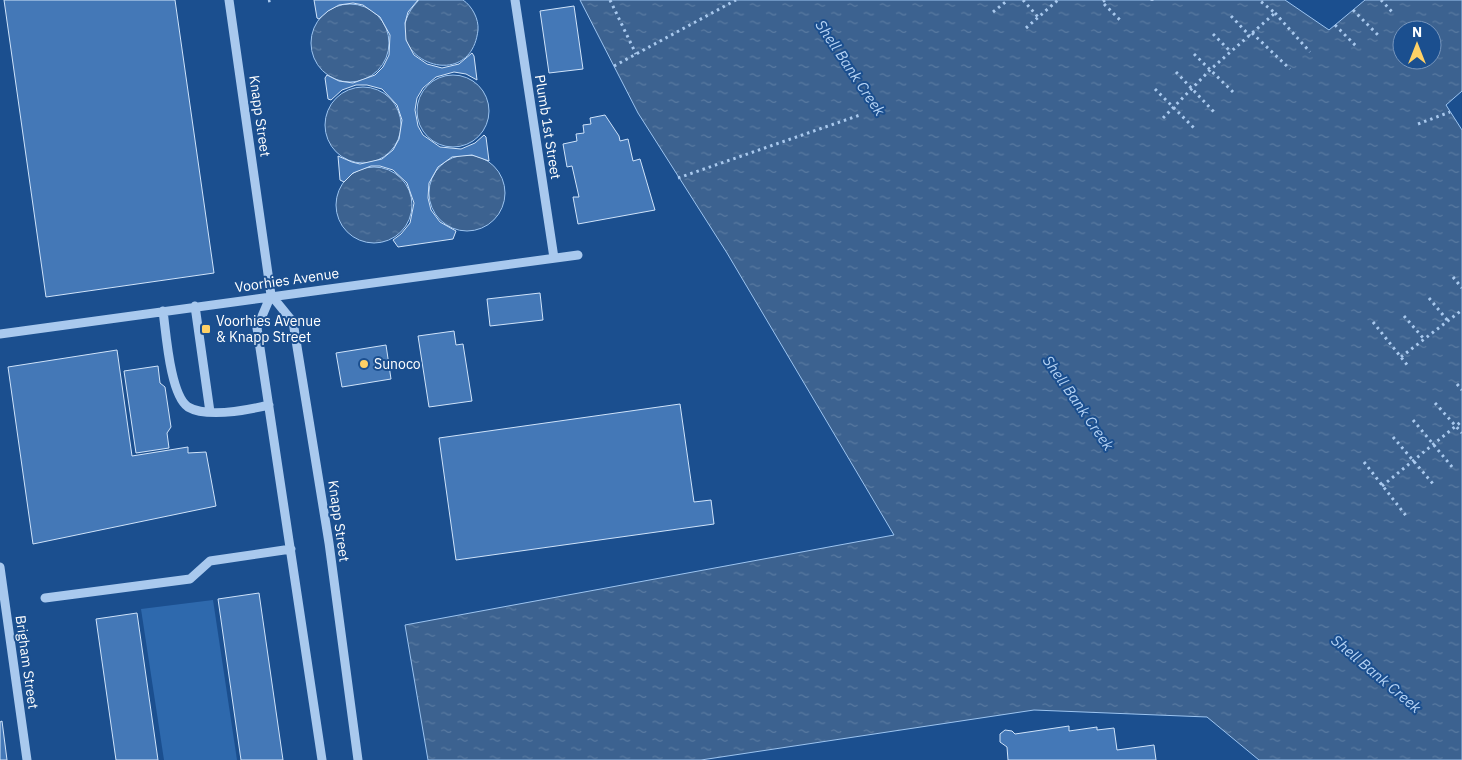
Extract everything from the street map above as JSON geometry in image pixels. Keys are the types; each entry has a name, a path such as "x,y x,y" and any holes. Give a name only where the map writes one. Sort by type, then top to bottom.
{"street":[{"name":"Knapp Street","path":"229,0 270,295 257,328 322,760"},
{"name":"Plumb 1st Street","path":"515,0 554,258"},
{"name":"Voorhies Avenue","path":"0,334 270,295 578,255"},
{"name":"Knapp Street","path":"270,295 293,322 329,543 358,760"},
{"path":"195,306 210,412"},
{"path":"163,311 177,393 187,406 210,412 243,411 269,405"},
{"path":"45,598 190,579 210,561 291,549"},
{"name":"Brigham Street","path":"0,568 28,760"}],"path":[{"path":"268,1 272,0"},
{"path":"610,0 636,54"},
{"path":"614,66 736,0"},
{"path":"993,12 1008,0"},
{"path":"1023,0 1038,17"},
{"path":"1026,28 1058,0"},
{"path":"1105,0 1102,2 1122,22"},
{"path":"1259,0 1275,12 1310,52"},
{"path":"1381,0 1394,14"},
{"path":"1353,10 1378,35"},
{"path":"1163,118 1211,69 1275,12"},
{"path":"1231,16 1290,69"},
{"path":"1335,25 1358,48"},
{"path":"1213,34 1231,52"},
{"path":"1194,54 1234,93"},
{"path":"1176,72 1215,113"},
{"path":"1155,89 1195,129"},
{"path":"1418,124 1450,112"},
{"path":"678,178 860,115"},
{"path":"1453,277 1462,288"},
{"path":"1429,298 1448,321"},
{"path":"1401,357 1462,310"},
{"path":"1404,316 1424,339"},
{"path":"1373,322 1408,366"},
{"path":"1457,384 1462,390"},
{"path":"1435,403 1462,433"},
{"path":"1413,420 1453,468"},
{"path":"1382,486 1462,421"},
{"path":"1393,437 1434,485"},
{"path":"1364,462 1407,517"}],"shaded area":[{"path":"213,600 237,760 164,760 141,609"}],"water":[{"path":"419,0 463,0 472,9 476,17 478,30 471,51 458,62 442,65 426,61 413,51 405,37 406,19"},
{"name":"Shell Bank Creek","path":"580,0 1285,0 1329,30 1365,0 1462,0 1462,91 1446,105 1462,130 1462,760 1259,760 1207,717 1034,710 701,760 428,760 405,625 894,535 727,253 638,113"},
{"path":"350,4 365,7 377,16 386,28 389,43 386,58 377,70 365,79 350,82 335,79 323,70 314,58 311,43 314,28 323,16 335,7"},
{"path":"460,75 479,85 487,97 489,111 487,125 479,137 467,145 446,147 427,137 419,125 417,104 427,85 439,77"},
{"path":"363,87 377,90 390,98 398,111 401,125 398,139 390,152 377,160 363,163 349,160 336,152 328,139 325,125 328,111 336,98 349,90"},
{"path":"467,155 482,158 494,166 502,178 505,193 502,208 494,220 482,228 467,231 452,228 440,220 432,208 429,193 432,178 440,166 452,158"},
{"path":"374,167 388,170 401,178 409,191 412,205 409,219 401,232 388,240 374,243 360,240 347,232 339,219 336,205 339,191 347,178 360,170"}],"building":[{"path":"4,0 175,0 214,273 46,297"},
{"path":"314,0 418,0 408,12 405,23 406,40 414,55 427,64 442,68 459,64 472,53 474,56 477,80 466,74 454,72 436,77 423,88 417,98 415,110 418,126 423,135 440,147 461,149 475,143 484,135 486,137 489,161 472,155 452,157 438,167 429,183 428,198 431,210 440,222 456,231 453,239 398,247 393,240 410,223 414,203 407,183 393,170 380,166 371,166 353,173 344,182 340,180 338,156 360,164 382,159 393,150 399,139 402,120 397,105 382,89 367,85 356,85 342,90 331,100 328,99 325,78 327,75 339,81 353,83 375,75 383,67 389,55 390,35 380,17 363,5 353,3 339,5 319,19 317,18"},
{"path":"574,6 583,69 549,73 540,11"},
{"path":"605,115 619,136 620,141 628,139 633,161 640,159 655,210 578,224 573,197 579,197 572,166 567,167 563,144 577,141 576,134 584,133 583,125 591,124 590,118"},
{"path":"540,293 543,320 490,326 487,299"},
{"path":"454,331 456,345 463,344 472,401 429,407 418,336"},
{"path":"386,345 391,379 342,387 336,353"},
{"path":"117,350 132,456 188,447 188,453 206,452 216,506 33,544 8,367"},
{"path":"158,366 160,383 165,387 171,427 167,433 169,448 136,453 124,371"},
{"path":"680,404 694,502 711,500 714,524 456,560 439,438"},
{"path":"259,593 283,760 241,760 218,599"},
{"path":"137,613 158,760 116,760 96,619"},
{"path":"2,721 7,760 0,760 0,722"},
{"path":"1069,726 1069,731 1097,727 1097,730 1114,728 1117,750 1154,745 1156,760 1008,760 1007,747 1000,742 1000,734 1005,730 1012,731 1015,734"}],"place":[{"name":"Voorhies Avenue & Knapp Street","path":"206,329"},
{"name":"Sunoco","path":"364,364"}]}
